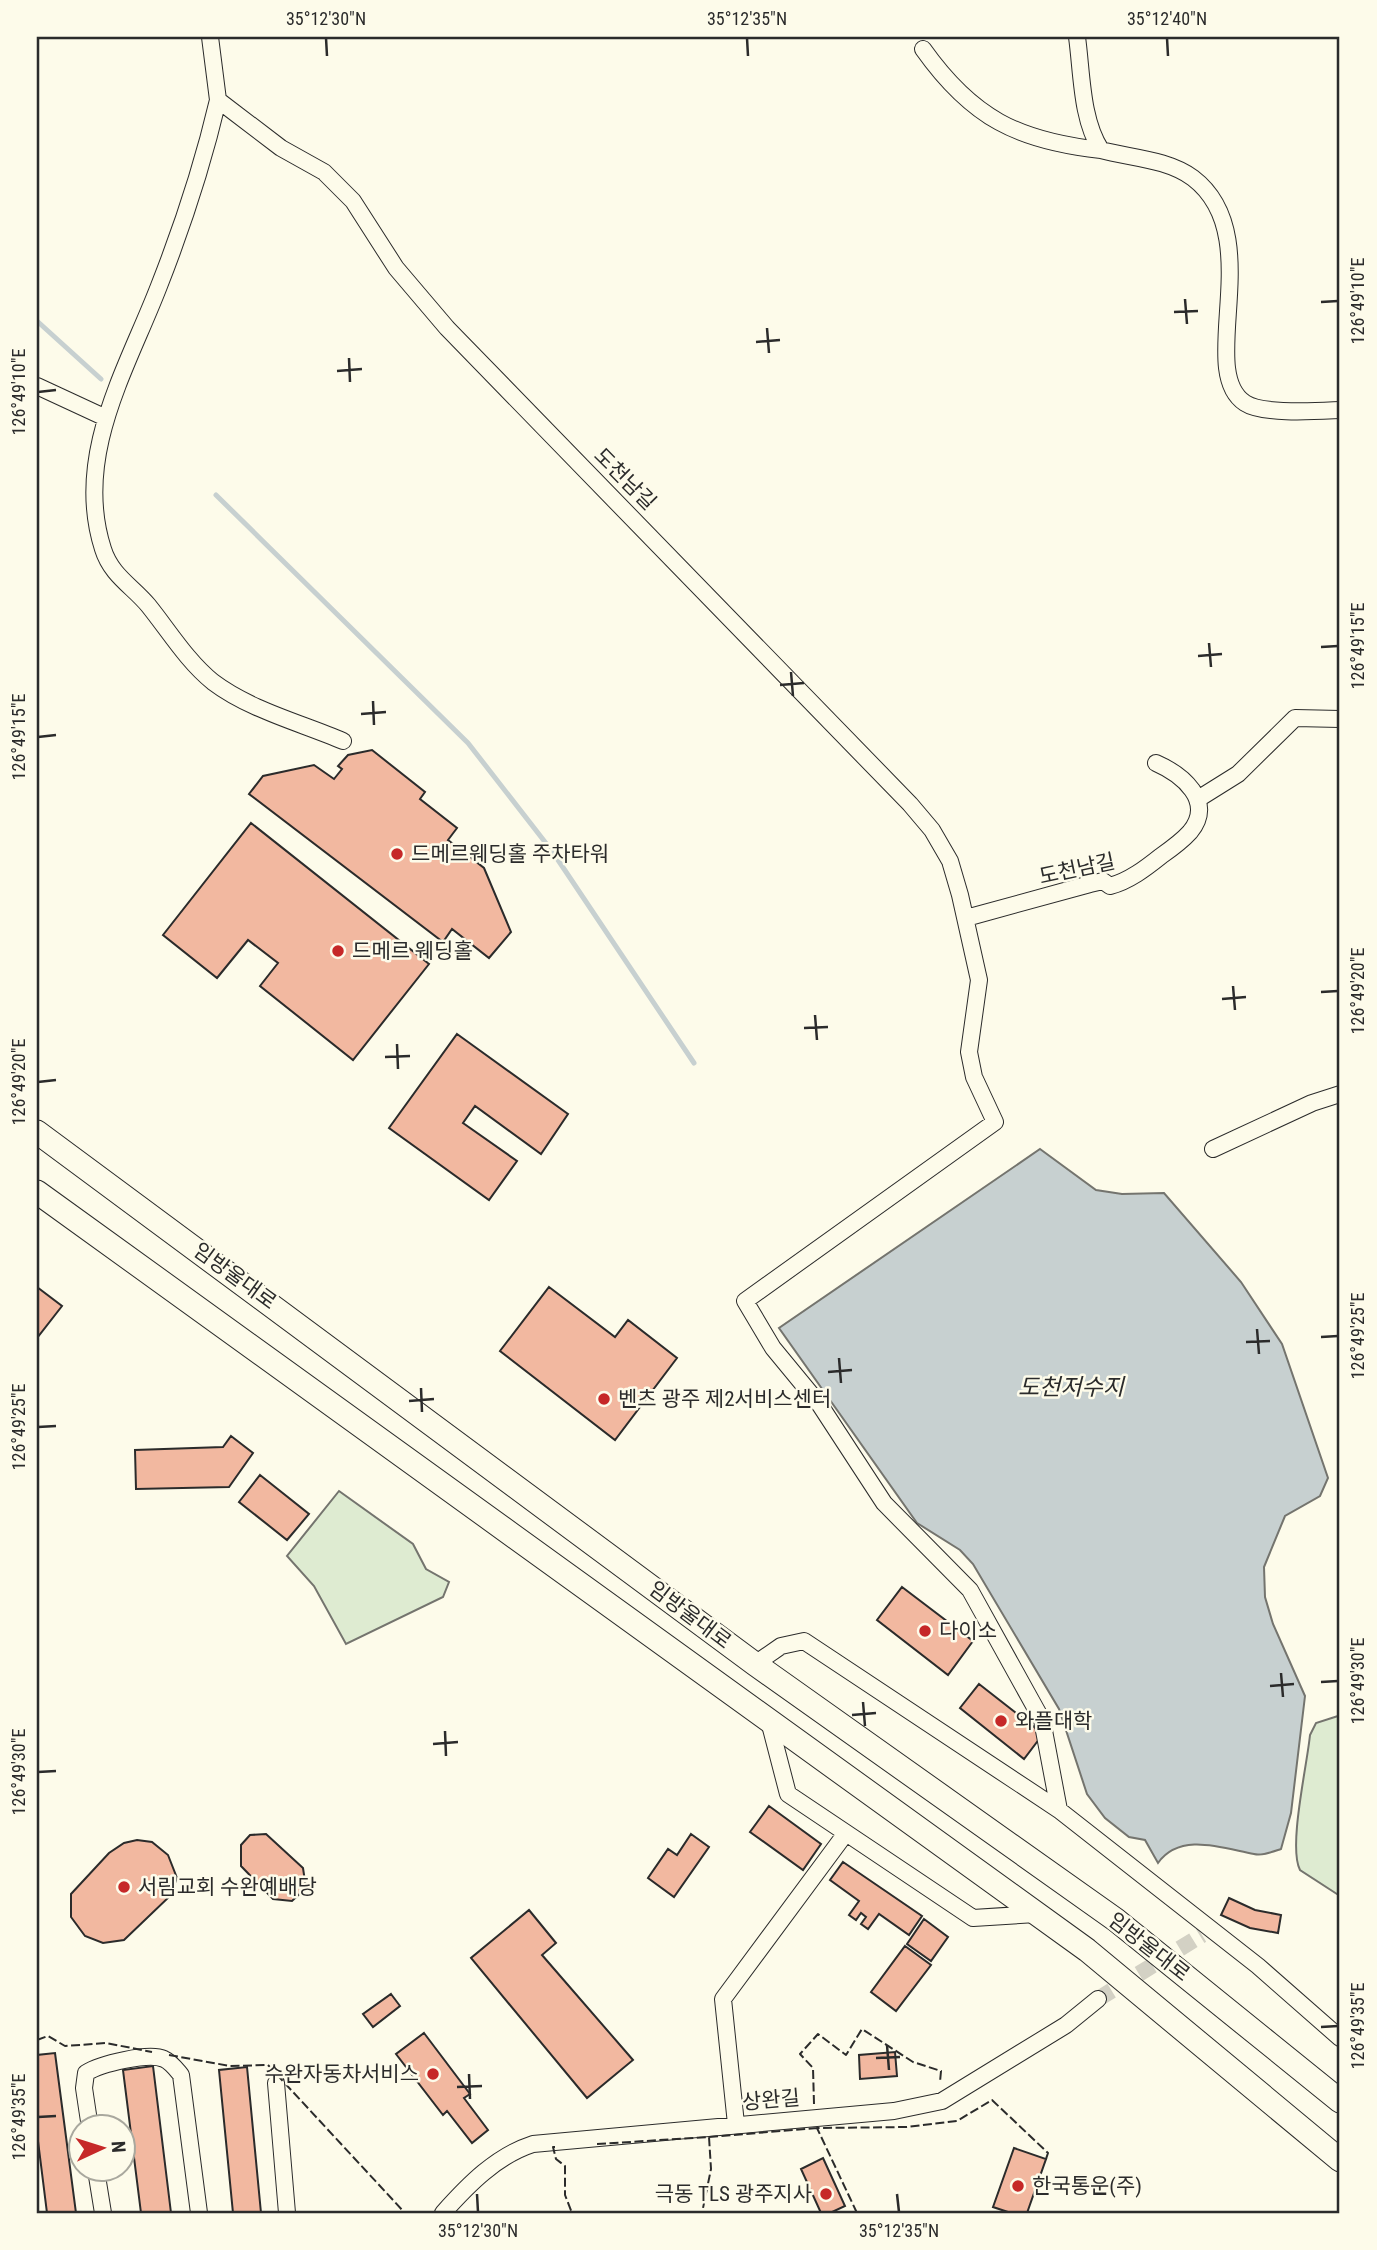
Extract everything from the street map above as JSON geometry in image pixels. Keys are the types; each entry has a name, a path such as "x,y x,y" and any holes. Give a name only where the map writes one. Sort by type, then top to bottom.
{"main road":[{"name":"임방울대로","path":"37,1132 755,1664 1116,1920 1340,2101"},
{"name":"임방울대로","path":"37,1192 1087,1950 1340,2160"}],"street":[{"path":"210,37 218,100 199,179 158,289 118,377 106,418 96,476 96,509 102,547 110,566 126,586 139,594 191,660 212,681 234,696 343,741"},
{"path":"1077,37 1087,114 1093,138 1101,150"},
{"path":"923,49 964,100 1030,137 1061,146 1101,150 1173,167 1192,178 1219,209 1230,247 1231,279 1225,346 1228,372 1235,394 1245,404 1266,409 1340,410"},
{"name":"도천남길","path":"218,100 281,148 310,161 353,201 396,268 447,328 910,804 932,830 950,861 979,980 969,1052 974,1077 995,1122 745,1301 773,1348 820,1405 884,1503 970,1590 1042,1720 1059,1810"},
{"path":"37,386 106,418"},
{"path":"1156,763 1182,776 1198,799 1238,774 1295,718 1340,719"},
{"name":"도천남길","path":"966,918 1103,881 1110,887 1123,883 1190,832 1196,822 1198,799"},
{"path":"1213,1149 1312,1103 1340,1094"},
{"path":"755,1664 780,1646 804,1641 1059,1810 1205,1932 1258,1966 1340,2038"},
{"path":"769,1721 788,1794 973,1918 1036,1914"},
{"path":"736,2124 723,1999 846,1833"},
{"name":"상완길","path":"443,2213 490,2166 514,2150 533,2144 894,2111 943,2101 1066,2025 1098,1999"},
{"path":"88,2114 83,2088 86,2073 99,2065 113,2062 161,2057 168,2061 181,2074 199,2213"},
{"path":"276,2083 286,2213"},
{"path":"98,2184 103,2213"}],"green space":[{"path":"339,1491 413,1544 426,1569 449,1582 443,1597 346,1644 314,1586 287,1556"},
{"path":"1338,1716 1340,1896 1300,1870 1296,1844 1310,1735 1316,1723"}],"water":[{"name":"도천저수지","path":"1040,1149 1096,1190 1122,1194 1164,1193 1241,1282 1282,1344 1328,1478 1320,1496 1285,1516 1264,1567 1265,1597 1273,1624 1305,1696 1291,1813 1281,1849 1257,1854 1215,1846 1190,1845 1167,1853 1158,1863 1145,1840 1129,1837 1105,1818 1087,1794 1059,1709 973,1564 960,1550 917,1523 779,1328"}],"building":[{"name":"드메르웨딩홀 주차타워","path":"372,750 425,792 420,799 457,828 448,840 484,868 511,932 489,958 452,929 443,942 249,794 263,776 314,765 334,779 342,769 338,766 348,755"},
{"name":"드메르 웨딩홀","path":"251,823 429,964 353,1060 260,986 278,963 248,940 217,978 163,935"},
{"path":"457,1034 568,1114 541,1154 475,1106 463,1123 517,1161 489,1200 389,1128"},
{"path":"37,1287 62,1306 37,1338"},
{"name":"벤츠 광주 제2서비스센터","path":"549,1287 615,1337 628,1320 677,1358 615,1440 500,1351"},
{"path":"231,1436 253,1453 229,1487 136,1489 135,1450 223,1447"},
{"path":"260,1475 309,1514 287,1540 239,1502"},
{"name":"다이소","path":"902,1587 973,1641 948,1675 877,1620"},
{"name":"와플대학","path":"979,1684 1043,1734 1024,1759 960,1708"},
{"path":"769,1806 821,1844 803,1870 750,1832"},
{"path":"266,1834 303,1868 306,1888 292,1901 273,1899 241,1866 241,1845 250,1835"},
{"path":"691,1834 709,1847 674,1897 648,1878 668,1849 677,1855"},
{"name":"서림교회 수완예배당","path":"137,1840 152,1842 168,1855 177,1878 170,1896 124,1940 103,1943 85,1936 71,1917 71,1894 109,1853 124,1843"},
{"path":"843,1862 922,1916 909,1935 879,1914 868,1929 861,1924 866,1917 861,1913 856,1920 849,1915 859,1901 830,1880"},
{"path":"1229,1898 1255,1910 1281,1915 1278,1933 1250,1928 1221,1915"},
{"path":"529,1910 556,1943 542,1955 633,2060 587,2098 471,1958"},
{"path":"924,1919 948,1937 931,1961 907,1944"},
{"path":"905,1946 931,1965 896,2011 871,1992"},
{"path":"391,1994 400,2006 373,2027 363,2014"},
{"name":"수완자동차서비스","path":"424,2033 470,2094 464,2098 488,2130 472,2143 447,2111 443,2115 396,2054"},
{"path":"895,2052 897,2076 860,2079 859,2055"},
{"path":"55,2053 66,2137 66,2184 72,2184 76,2213 47,2213 37,2133 37,2055"},
{"path":"153,2066 171,2213 141,2213 136,2173 136,2114 129,2114 123,2070"},
{"path":"247,2067 261,2213 233,2213 219,2070"},
{"name":"한국통운(주)","path":"1014,2148 1046,2159 1027,2213 1011,2213 993,2207"},
{"name":"극동 TLS 광주지사","path":"823,2158 845,2206 830,2213 821,2213 801,2169"}],"waterway":[{"path":"37,321 101,379"},
{"path":"216,495 468,743 552,851 694,1063"}],"tunnel":[{"path":"1098,1999 1202,1935"}],"fence":[{"path":"814,2104 813,2068 800,2054 818,2034 846,2055 862,2029 913,2062 941,2071 940,2082"},
{"path":"37,2040 48,2036 65,2046 106,2043 152,2052"},
{"path":"169,2055 230,2066 268,2065 405,2213"},
{"path":"857,2213 817,2128 907,2127 957,2121 992,2100 1048,2153 1045,2162"},
{"path":"709,2137 817,2128 818,2131"},
{"path":"597,2144 709,2137 711,2169 702,2213"},
{"path":"555,2147 556,2159 565,2166 565,2195 572,2213"}],"place":[{"name":"드메르웨딩홀 주차타워","path":"397,854"},
{"name":"드메르 웨딩홀","path":"338,951"},
{"name":"벤츠 광주 제2서비스센터","path":"604,1399"},
{"name":"다이소","path":"925,1631"},
{"name":"와플대학","path":"1001,1721"},
{"name":"서림교회 수완예배당","path":"124,1887"},
{"name":"수완자동차서비스","path":"433,2074"},
{"name":"한국통운(주)","path":"1018,2186"},
{"name":"극동 TLS 광주지사","path":"826,2194"}]}
